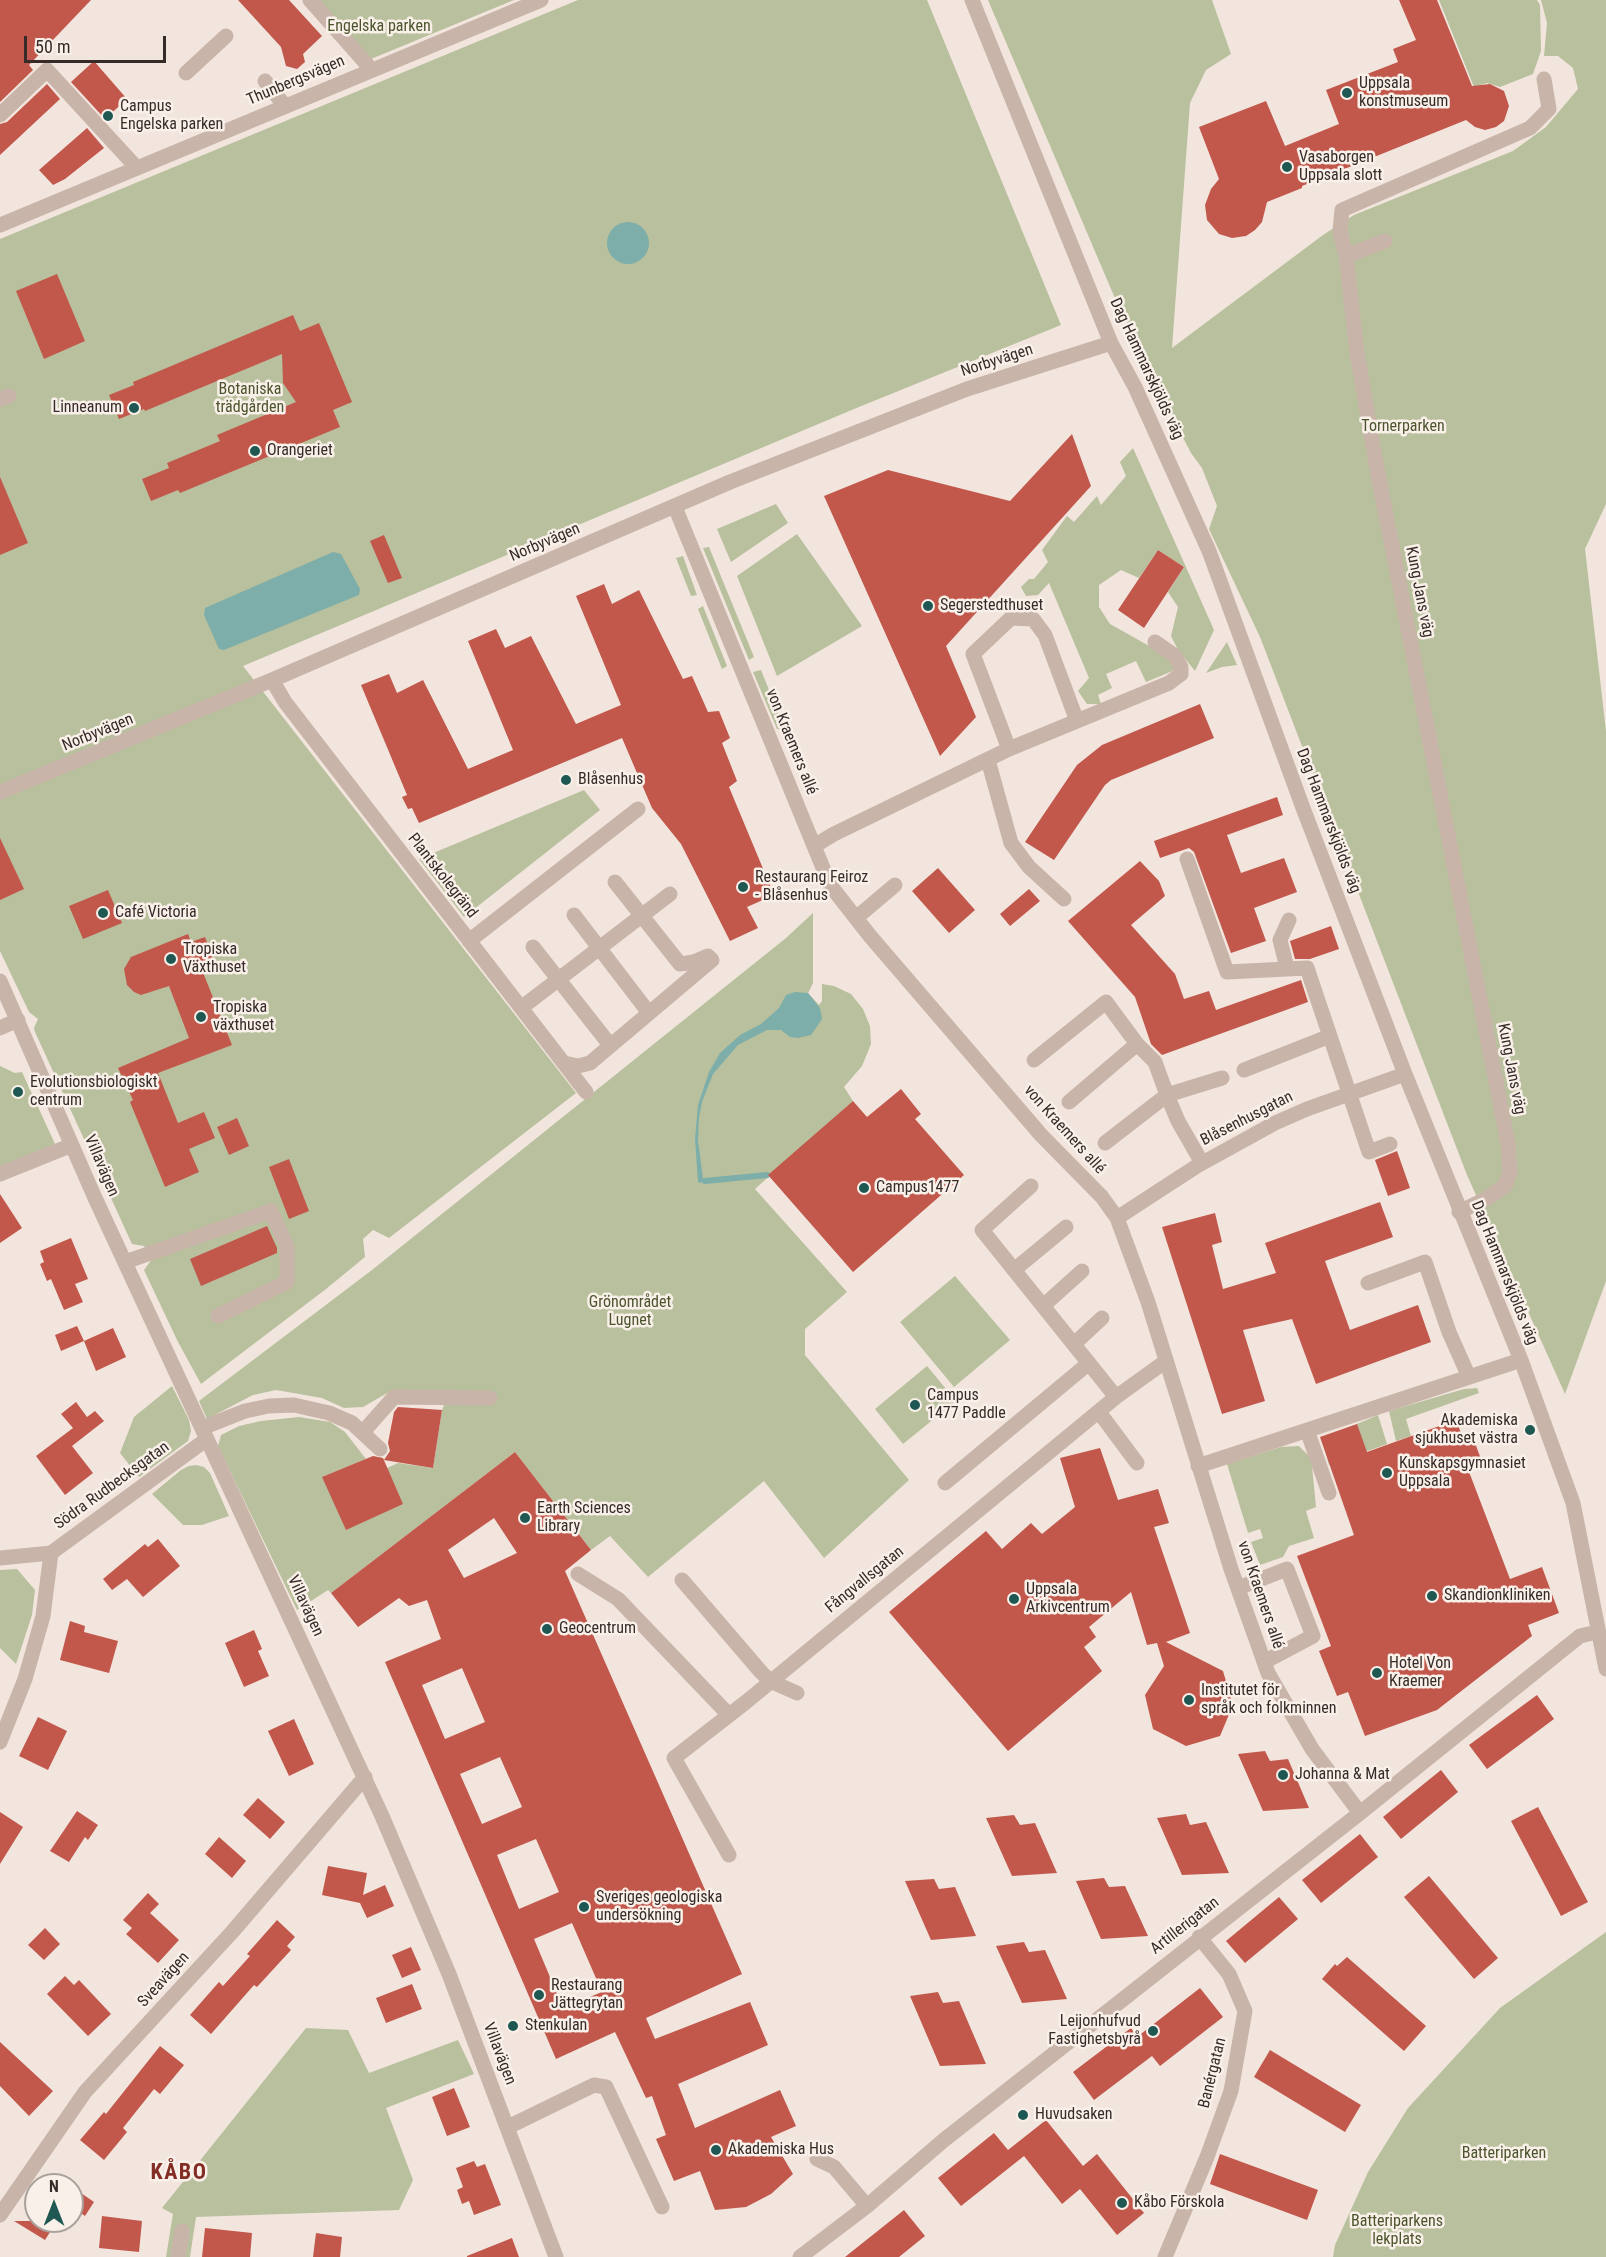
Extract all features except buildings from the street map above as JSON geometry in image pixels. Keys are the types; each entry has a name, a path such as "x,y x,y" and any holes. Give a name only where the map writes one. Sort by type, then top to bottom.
{"street":[{"path":"310,0 372,69"},
{"name":"Thunbergsvägen","path":"0,225 541,0"},
{"name":"Dag Hammarskjölds väg","path":"972,0 1111,342 1135,387 1209,551 1303,808 1405,1074 1459,1212 1521,1360 1574,1503 1597,1632 1606,1669"},
{"path":"186,73 225,36"},
{"path":"0,115 47,70 137,168"},
{"name":"Kung Jans väg","path":"1459,1212 1486,1199 1504,1186 1510,1172 1508,1144 1377,469 1357,353 1346,256 1340,231 1342,210 1530,128 1549,109 1544,79"},
{"path":"266,81 285,106"},
{"path":"1346,256 1385,242"},
{"name":"Norbyvägen","path":"0,792 272,680 730,482 967,389 1111,342"},
{"name":"von Kraemers allé","path":"675,507 830,885 1041,1135 1102,1197 1117,1218 1148,1302 1198,1466 1268,1673 1312,1749 1360,1813"},
{"path":"1009,749 973,654 1011,618 1033,619 1045,635 1077,721"},
{"path":"814,846 834,834 1009,749 1169,683 1181,674 1181,667 1176,656 1155,642"},
{"name":"Plantskolegränd","path":"272,680 285,702 586,1092"},
{"path":"988,760 1011,843 1029,867 1064,899"},
{"path":"469,941 638,809"},
{"path":"1187,859 1227,972 1307,968 1369,1152 1390,1144"},
{"path":"564,1063 578,1066 590,1063 712,960 708,956 694,962 680,964 615,882"},
{"path":"856,918 895,885"},
{"path":"522,1008 670,894"},
{"path":"574,915 649,1013"},
{"path":"1287,968 1280,940 1289,920"},
{"path":"533,947 610,1045"},
{"name":"Villavägen","path":"0,981 125,1262 365,1777 449,1974 556,2257"},
{"path":"1034,1060 1106,1002 1137,1044 1155,1062 1178,1120 1202,1163"},
{"path":"0,1028 18,1020"},
{"path":"1244,1070 1330,1036"},
{"path":"1070,1102 1137,1044"},
{"name":"Blåsenhusgatan","path":"1117,1218 1202,1163 1275,1123 1405,1074"},
{"path":"1105,1143 1167,1095 1222,1078"},
{"path":"0,1174 72,1145"},
{"path":"1031,1186 982,1230 1116,1397"},
{"path":"125,1262 271,1211 287,1246 287,1282 218,1316"},
{"path":"1014,1270 1066,1227"},
{"path":"1368,1283 1425,1262 1449,1332 1469,1377"},
{"path":"1043,1306 1082,1271"},
{"path":"1074,1344 1102,1318"},
{"path":"1198,1466 1521,1360"},
{"name":"Fångvallsgatan","path":"729,1855 674,1758 1116,1397 1166,1361"},
{"path":"945,1483 1089,1363"},
{"path":"363,1432 394,1397 490,1398"},
{"name":"Södra Rudbecksgatan","path":"0,1742 25,1679 43,1616 51,1553 205,1434 245,1411 269,1406 294,1405 329,1413 352,1423 380,1449"},
{"path":"1099,1412 1137,1463"},
{"path":"1307,1430 1329,1493"},
{"path":"0,1558 51,1553"},
{"path":"1238,1588 1287,1569 1313,1636 1264,1662"},
{"path":"578,1574 618,1599 729,1715"},
{"path":"682,1580 770,1681 797,1693"},
{"name":"Artillerigatan","path":"800,2257 867,2206 944,2140 1360,1813 1580,1636 1597,1632"},
{"name":"Sveavägen","path":"0,2215 85,2092 232,1931 365,1777"},
{"name":"Banérgatan","path":"1165,2257 1207,2157 1231,2091 1245,2011 1229,1974 1200,1937"},
{"path":"508,2127 594,2085 606,2087 662,2207"},
{"path":"818,2159 834,2167 867,2206"},
{"path":"178,2257 182,2231"}],"green space":[{"name":"Engelska parken","path":"318,0 514,0 371,59"},
{"name":"Botaniska trädgården","path":"578,0 927,0 1061,325 854,409 243,666 576,1093 389,1238 373,1230 363,1239 365,1257 201,1384 144,1270 152,1259 144,1246 132,1244 35,1032 34,1028 38,1019 29,1012 0,951 0,239"},
{"name":"Tornerparken","path":"988,0 1212,0 1231,54 1206,70 1190,103 1172,348 1323,235 1354,215 1513,151 1546,127 1578,89 1573,68 1558,56 1544,56 1547,23 1541,0 1606,0 1606,504 1585,549 1606,731 1606,1281 1565,1394 1467,1175 1260,637 1209,529 1217,506 1202,468 1178,428 1114,296"},
{"path":"1439,0 1537,0 1540,5 1541,51 1533,74 1500,87 1487,83 1474,87"},
{"path":"1133,448 1214,630 1195,671 1178,650 1171,636 1178,607 1168,592 1184,567 1158,550 1139,578 1121,570 1099,585 1099,607 1110,624 1176,661 1175,670 1146,682 1136,661 1106,674 1112,688 1098,695 1101,704 1087,704 1078,691 1089,678 1049,583 1038,595 1026,596 1021,587 1029,579 1034,579 1048,562 1042,550 1067,516 1074,522 1097,496 1101,505 1126,476 1120,462"},
{"path":"776,504 788,523 731,562 717,529"},
{"path":"797,534 862,626 777,676 737,576"},
{"path":"709,547 754,657 749,660 703,548"},
{"path":"683,556 697,595 691,596 676,558"},
{"path":"703,606 727,666 722,669 698,609"},
{"path":"1227,642 1237,665 1222,667 1206,673"},
{"path":"761,670 785,730 777,729 753,672"},
{"path":"584,790 600,810 464,917 419,859"},
{"name":"Grönområdet Lugnet","path":"813,913 813,983 808,993 819,1005 822,1001 822,984 834,986 851,994 863,1009 870,1026 871,1044 862,1066 844,1087 853,1101 755,1189 847,1292 805,1329 805,1355 909,1480 824,1558 764,1481 648,1577 610,1536 591,1550 515,1452 331,1593 328,1590 297,1610 218,1446 221,1435 239,1426 299,1417 330,1422 345,1432 366,1459 323,1477 346,1529 387,1468 398,1463 433,1468 442,1410 448,1395 389,1392 363,1407 344,1408 322,1398 276,1390 253,1395 207,1419 199,1401 372,1270 786,938"},
{"path":"0,1066 15,1073 22,1072 55,1144 0,1167"},
{"path":"955,1276 1010,1340 954,1387 900,1322"},
{"name":"Campus 1477 Paddle","path":"927,1366 956,1401 903,1444 875,1409"},
{"path":"172,1386 189,1420 191,1431 188,1441 139,1477 120,1453 134,1417"},
{"path":"1477,1388 1479,1393 1406,1419 1411,1436 1396,1441 1389,1411 1464,1389"},
{"path":"1378,1415 1387,1444 1329,1465 1326,1454 1357,1424"},
{"path":"1299,1446 1309,1456 1312,1466 1316,1507 1306,1511 1314,1538 1289,1546 1283,1557 1260,1565 1251,1542 1263,1538 1260,1529 1248,1533 1227,1464 1281,1447"},
{"path":"196,1465 204,1467 210,1473 229,1516 202,1525 183,1525 152,1494 181,1470"},
{"path":"17,1569 35,1590 32,1615 16,1664 0,1648 0,1570"},
{"name":"Batteriparken","path":"1606,1932 1606,2257 1333,2257 1335,2245 1368,2172 1408,2108 1500,2008"},
{"path":"306,2028 348,2030 369,2073 458,2040 474,2074 386,2108 413,2180 399,2210 196,2217 190,2257 166,2257 173,2214 162,2208"}],"water":[{"path":"628,222 643,228 649,243 643,258 628,264 613,258 607,243 613,228"},
{"path":"333,552 341,554 360,589 359,595 224,650 219,649 204,615 205,608"},
{"path":"795,992 808,993 820,1008 822,1019 811,1035 798,1038 790,1037 781,1030 767,1030 738,1045 713,1074 702,1102 699,1118 698,1140 705,1181 698,1182 695,1139 698,1105 709,1072 720,1053 740,1035 761,1024 779,1008 786,995"}],"waterway":[{"path":"705,1181 767,1175"}],"place":[{"name":"Uppsala konstmuseum","path":"1347,93"},
{"name":"Campus Engelska parken","path":"108,116"},
{"name":"Vasaborgen Uppsala slott","path":"1287,167"},
{"name":"Linneanum","path":"134,408"},
{"name":"Orangeriet","path":"255,451"},
{"name":"Segerstedthuset","path":"928,606"},
{"name":"Blåsenhus","path":"566,780"},
{"name":"Restaurang Feiroz - Blåsenhus","path":"743,887"},
{"name":"Café Victoria","path":"103,913"},
{"name":"Tropiska Växthuset","path":"171,959"},
{"name":"Tropiska växthuset","path":"201,1017"},
{"name":"Evolutionsbiologiskt centrum","path":"18,1092"},
{"name":"Campus1477","path":"864,1188"},
{"name":"Campus 1477 Paddle","path":"915,1405"},
{"name":"Akademiska sjukhuset västra","path":"1530,1430"},
{"name":"Kunskapsgymnasiet Uppsala","path":"1387,1473"},
{"name":"Earth Sciences Library","path":"525,1518"},
{"name":"Skandionkliniken","path":"1432,1596"},
{"name":"Uppsala Arkivcentrum","path":"1014,1599"},
{"name":"Geocentrum","path":"547,1629"},
{"name":"Hotel Von Kraemer","path":"1377,1673"},
{"name":"Institutet för språk och folkminnen","path":"1189,1700"},
{"name":"Johanna & Mat","path":"1283,1775"},
{"name":"Sveriges geologiska undersökning","path":"584,1907"},
{"name":"Restaurang Jättegrytan","path":"539,1995"},
{"name":"Stenkulan","path":"513,2026"},
{"name":"Leijonhufvud Fastighetsbyrå","path":"1153,2031"},
{"name":"Huvudsaken","path":"1023,2115"},
{"name":"Akademiska Hus","path":"716,2150"},
{"name":"Kåbo Förskola","path":"1122,2203"}],"district":[{"name":"KÅBO","path":"179,2173"}],"park label":[{"name":"Batteriparkens lekplats","path":"1397,2231"}]}
